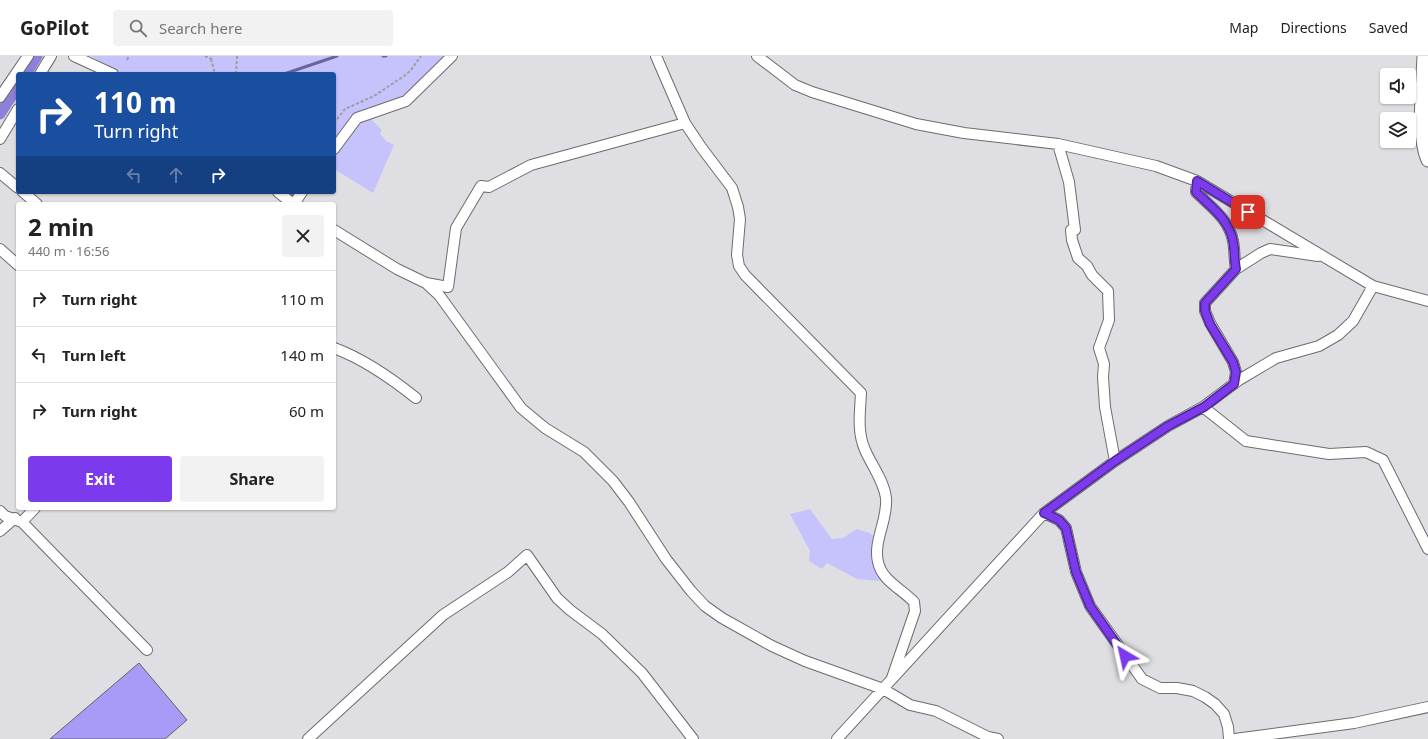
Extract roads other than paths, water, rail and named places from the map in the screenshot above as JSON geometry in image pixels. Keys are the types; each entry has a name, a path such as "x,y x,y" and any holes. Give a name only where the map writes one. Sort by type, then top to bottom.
{"street":[{"path":"17,72 28,56"},
{"path":"41,72 51,56"},
{"path":"74,56 109,72"},
{"path":"336,146 357,118 406,101 452,56"},
{"path":"656,56 685,123 732,188 740,219 737,255 739,266 745,275 861,393 859,424 861,437 865,450 883,487 886,497 886,510 877,548 878,562 887,579 914,602 915,611 892,678"},
{"path":"757,56 795,85 812,92 916,124 964,133 1058,144 1156,166 1197,181 1373,286 1428,301"},
{"path":"1424,56 1422,134 1426,155"},
{"path":"0,97 16,74"},
{"path":"0,139 16,113"},
{"path":"426,283 448,287 456,228 480,186 489,187 531,165 685,123"},
{"path":"1058,144 1069,182 1075,230 1071,230 1072,240 1078,258 1087,266 1092,275 1108,290 1109,320 1100,348 1104,364 1103,377 1105,407 1115,461"},
{"path":"0,173 16,186"},
{"path":"1197,181 1196,192 1224,219 1229,229 1233,242 1236,269"},
{"path":"25,194 35,202"},
{"path":"280,194 290,202"},
{"path":"336,231 397,268 426,283 439,295 521,408 545,428 584,452 613,481 629,502 666,559 705,606 722,618 772,646 806,661 883,688 910,706 936,711 988,737 998,739"},
{"path":"0,249 16,263"},
{"path":"1234,384 1236,372 1233,362 1210,324 1205,311 1205,303 1236,269 1270,249 1323,256"},
{"path":"837,739 1044,513 1115,461 1168,426 1204,407 1234,384 1276,358 1319,346 1338,335 1353,321 1373,286"},
{"path":"336,349 364,362 390,378 416,398"},
{"path":"1204,407 1246,441 1329,454 1366,452 1383,460 1428,549"},
{"path":"0,531 32,510"},
{"path":"0,511 5,516 19,520 147,650"},
{"path":"1044,513 1059,520 1066,528 1076,572 1090,606 1142,679 1160,688 1188,690 1205,697 1215,704 1224,714 1228,727 1229,739"},
{"path":"308,739 443,615 508,572 527,555 557,598 570,610 602,634 642,673 693,739"},
{"path":"1235,739 1354,723 1428,707"}],"waterway":[{"path":"27,72 37,56"},
{"path":"290,72 337,56"},
{"path":"0,114 16,89"},
{"path":"289,194 294,197"}]}
